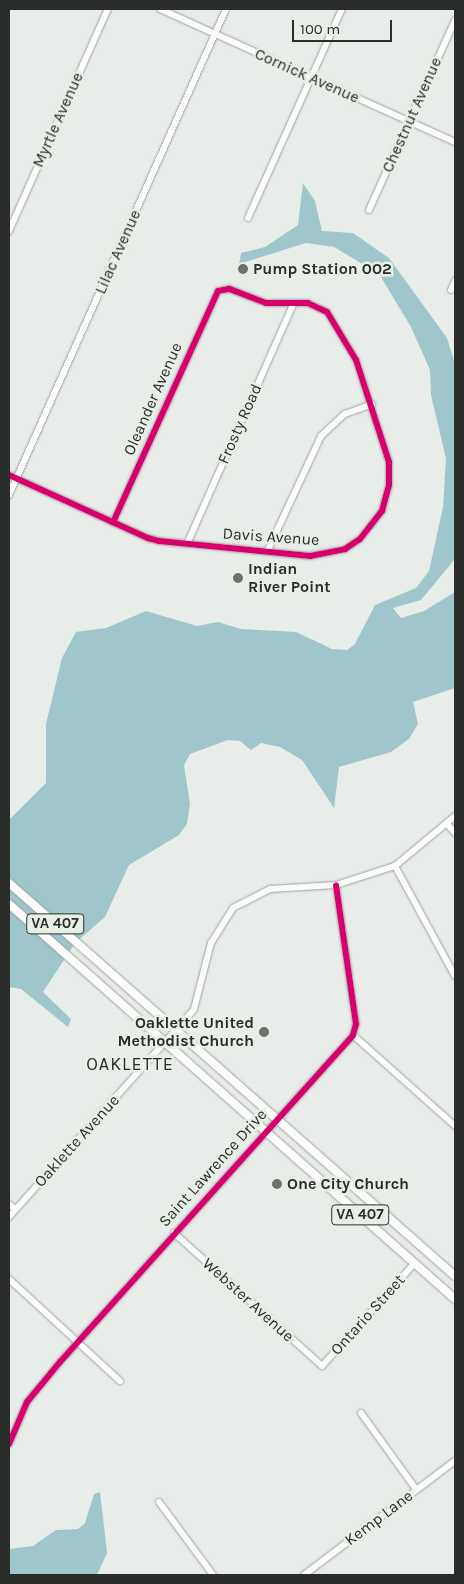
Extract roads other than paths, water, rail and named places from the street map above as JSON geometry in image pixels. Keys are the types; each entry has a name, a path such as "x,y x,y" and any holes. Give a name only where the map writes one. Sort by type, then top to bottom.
{"main road":[{"name":"VA 407","path":"9,883 455,1276"},
{"name":"VA 407","path":"9,904 455,1299"}],"street":[{"name":"Myrtle Avenue","path":"9,231 108,9"},
{"name":"Cornick Avenue","path":"160,9 455,142"},
{"name":"Lilac Avenue","path":"9,494 226,9"},
{"path":"248,218 342,9"},
{"name":"Chestnut Avenue","path":"369,210 455,20"},
{"path":"451,290 455,281"},
{"name":"Davis Avenue","path":"9,475 148,538 267,552 328,554 352,545 373,526 386,503 390,475 385,440 354,355 328,312 315,304 266,303 221,289"},
{"name":"Oleander Avenue","path":"113,522 211,301 221,289"},
{"name":"Frosty Road","path":"187,544 294,303"},
{"path":"267,552 321,436 345,414 372,404"},
{"path":"455,816 395,866 455,976"},
{"path":"447,824 455,833"},
{"name":"Oaklette Avenue","path":"9,1217 166,1043 202,994 211,943 232,908 270,889 336,884 395,866"},
{"path":"336,884 356,1024 353,1035 455,1126"},
{"name":"Saint Lawrence Drive","path":"9,1444 27,1402 174,1233 353,1035"},
{"path":"9,1204 15,1209"},
{"name":"Webster Avenue","path":"174,1233 322,1366"},
{"name":"Ontario Street","path":"322,1366 414,1264"},
{"path":"9,1280 80,1341 120,1381"},
{"path":"361,1413 416,1489"},
{"name":"Kemp Lane","path":"304,1575 455,1461"},
{"path":"159,1502 214,1575"}],"water":[{"path":"303,183 315,201 322,231 353,233 389,258 447,338 455,364 455,559 421,600 393,608 401,618 424,611 455,592 455,688 413,702 418,724 409,739 391,752 339,767 334,808 302,760 280,747 261,743 251,750 240,741 228,740 190,754 184,765 190,804 187,824 179,835 129,865 105,917 75,943 43,992 71,1019 68,1027 21,989 9,987 9,820 46,783 46,724 62,658 76,632 106,628 146,611 197,626 218,622 241,629 296,632 332,649 347,650 355,644 375,605 416,588 429,571 443,507 446,459 431,395 430,370 411,327 379,274 334,247 306,243 239,264 241,253 265,247 298,225"},
{"path":"100,1492 107,1553 97,1575 9,1575 9,1549 33,1546 56,1530 78,1529 85,1523 94,1494"}],"place":[{"name":"Pump Station 002","path":"243,269"},
{"name":"Indian River Point","path":"238,578"},
{"name":"Oaklette United Methodist Church","path":"264,1032"},
{"name":"One City Church","path":"277,1184"}],"district":[{"name":"OAKLETTE","path":"130,1064"}]}
